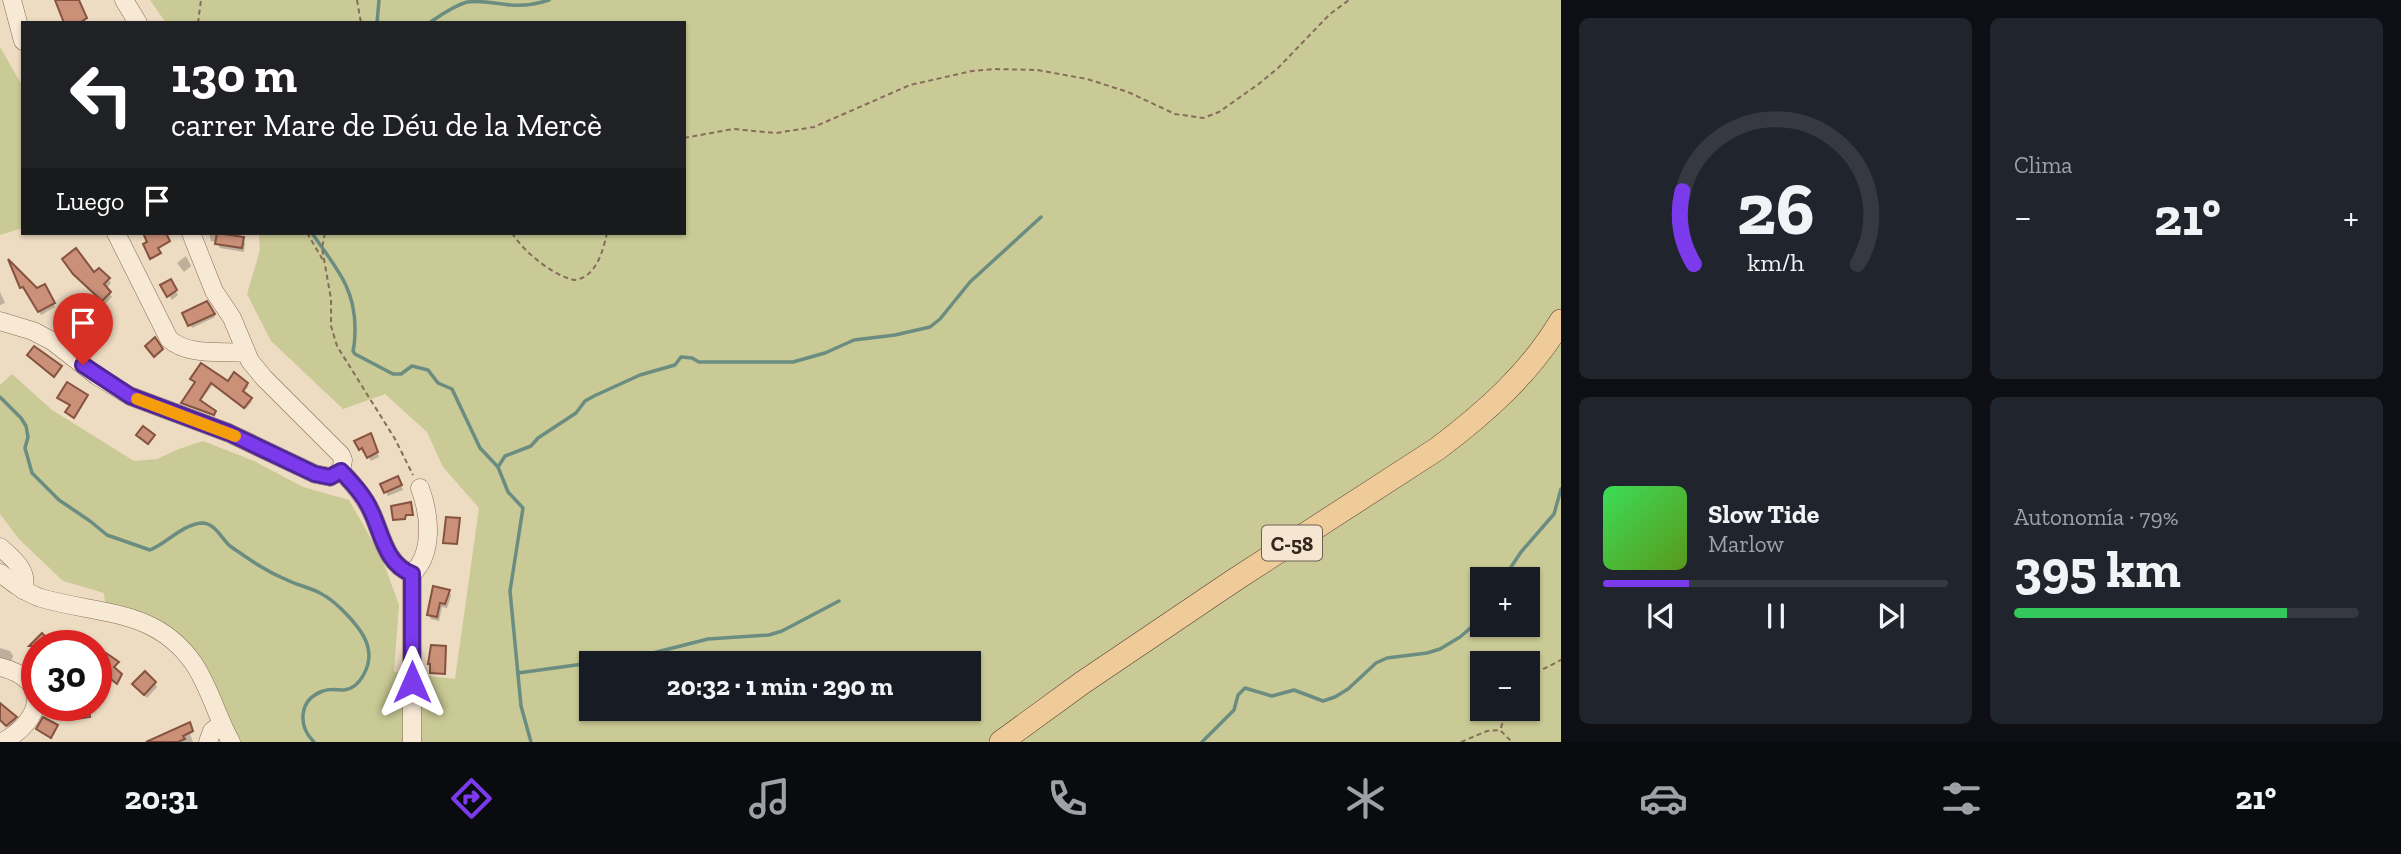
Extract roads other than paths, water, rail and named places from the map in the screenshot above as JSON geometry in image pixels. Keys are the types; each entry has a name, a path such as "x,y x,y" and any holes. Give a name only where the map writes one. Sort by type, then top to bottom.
{"main road":[{"name":"C-58","path":"1001,742 1154,634 1466,428 1517,379 1561,321"},
{"name":"C-58","path":"1019,742 1148,649 1452,450 1517,394 1561,339"}],"street":[{"path":"12,0 21,34"},
{"path":"124,0 137,21"},
{"path":"117,235 169,339 178,347 189,350 246,352"},
{"path":"192,235 214,291 232,318 246,352 264,378 341,455 341,471"},
{"path":"0,321 33,331 52,341 97,376 130,396 229,433 315,474 330,477 341,471"},
{"path":"341,471 362,494 389,555 402,570 412,574"},
{"path":"412,742 412,574 421,561 428,537 428,517 420,488"},
{"path":"0,547 22,569 25,578 23,590"},
{"path":"0,573 23,590 39,597 147,622 170,638 194,664 230,742"},
{"path":"0,667 13,671 29,682 35,687 37,694 30,717 2,742"},
{"path":"208,742 212,731 221,724"}],"waterway":[{"path":"377,21 379,0"},
{"path":"432,21 467,2 521,5 549,0"},
{"path":"498,467 505,456 531,446 538,438 576,413 585,401 640,375 675,365 681,357 699,362 793,362 825,353 854,340 930,327 940,319 970,282 1041,217"},
{"path":"313,235 347,288 354,313 355,354 393,374 401,374 412,366 428,370 438,383 452,389 480,448 498,467 508,492 523,508 510,591 521,706 531,742"},
{"path":"0,397 26,426 28,437 25,448 32,473 59,500 107,535 150,550 188,527 207,524 230,546 248,558 280,577 320,593 349,617 366,641 369,654 367,668 360,680 350,688 326,690 309,701 305,707 303,721 314,742"},
{"path":"1511,567 1554,514 1561,489"},
{"path":"518,673 641,656 708,639 769,635 839,601"},
{"path":"1202,742 1234,710 1238,695 1245,688 1272,696 1294,690 1323,701 1348,689 1376,663 1387,658 1440,649 1470,628"}]}
